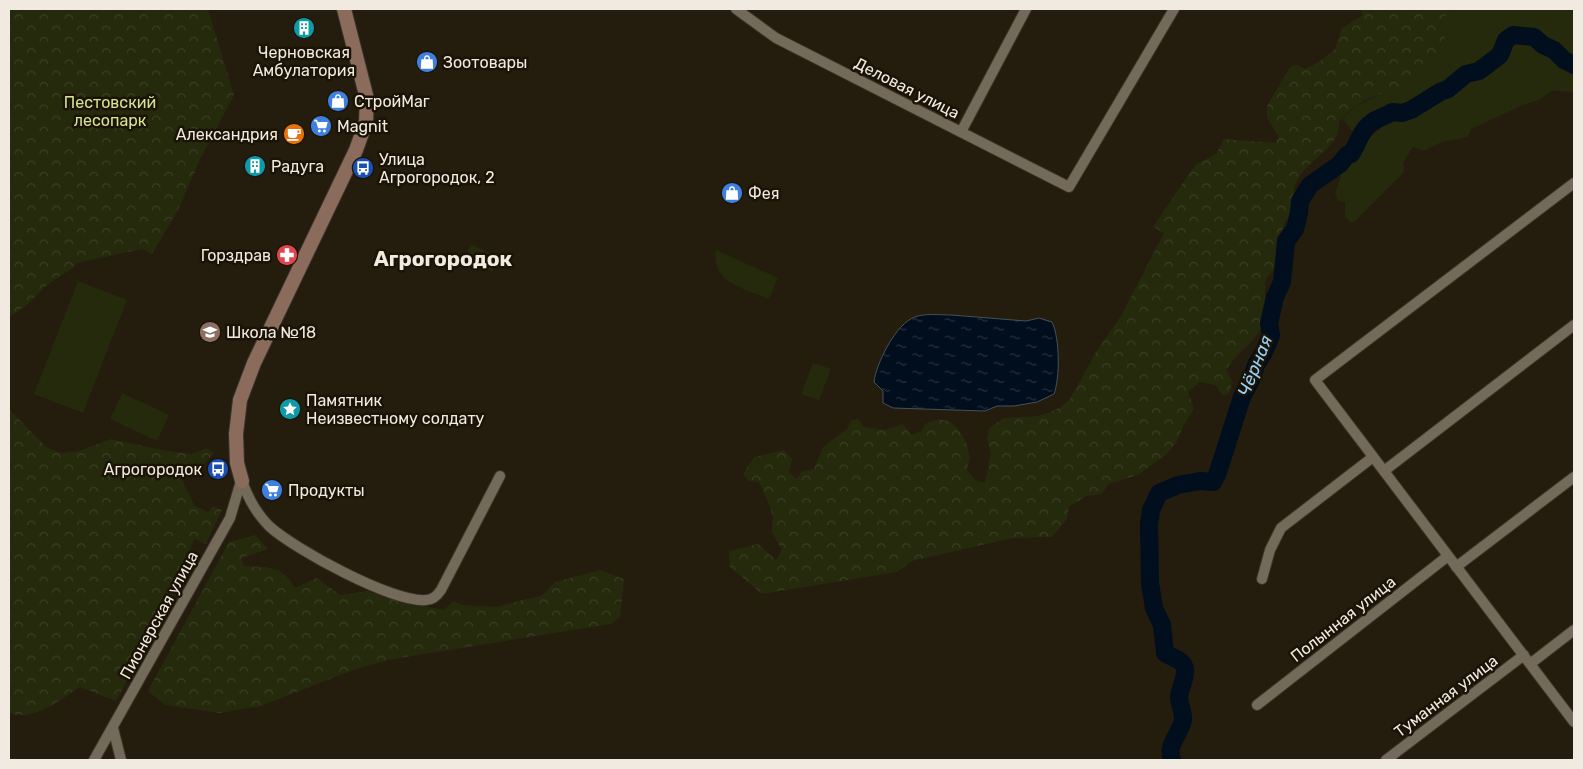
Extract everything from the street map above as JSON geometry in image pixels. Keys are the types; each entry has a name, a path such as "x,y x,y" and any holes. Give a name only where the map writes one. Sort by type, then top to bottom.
{"street":[{"path":"344,9 367,99 366,122 356,150 254,363 240,400 236,434 237,463 247,497 256,511 269,525 297,547 382,589 418,600 428,600 436,597 441,590 500,476"},
{"name":"Деловая улица","path":"736,9 776,38 1069,187 1174,9"},
{"path":"961,132 1026,9"},
{"path":"1574,183 1315,380 1574,722"},
{"path":"1384,471 1574,325"},
{"path":"1262,579 1270,550 1281,528 1373,457"},
{"path":"1456,567 1574,477"},
{"name":"Пионерская улица","path":"94,760 230,518 242,481"},
{"name":"Полынная улица","path":"1257,705 1448,556"},
{"name":"Туманная улица","path":"1386,760 1527,660 1574,630"},
{"path":"113,728 121,760"}],"green space":[{"name":"Пестовский лесопарк","path":"9,9 208,9 234,95 202,155 178,210 152,254 142,249 77,263 47,285 27,305 9,317"},
{"path":"1360,9 1453,9 1443,18 1440,27 1447,34 1430,63 1421,74 1406,83 1365,101 1346,114 1339,122 1334,140 1299,177 1294,188 1294,209 1285,222 1283,229 1279,261 1268,276 1265,284 1266,310 1262,326 1226,370 1232,380 1230,393 1223,396 1215,385 1200,382 1188,392 1194,409 1176,443 1167,454 1138,475 1108,484 1102,494 1086,496 1069,507 1067,519 1052,537 1012,538 912,561 897,572 762,594 730,567 729,551 758,544 776,560 782,550 772,532 773,517 759,482 748,481 743,474 754,457 784,450 792,459 789,472 797,479 802,471 814,469 823,447 847,429 851,420 858,419 864,427 885,430 903,424 911,435 922,431 925,424 939,419 951,422 966,442 970,458 967,470 975,480 985,483 991,453 987,438 989,428 1004,418 1037,416 1048,413 1061,407 1070,399 1096,352 1121,316 1164,233 1153,227 1195,165 1216,154 1224,139 1275,143 1279,138 1267,117 1267,106 1290,67 1297,65 1305,69 1319,62 1335,49 1342,28 1363,15"},
{"path":"1453,9 1574,9 1574,92 1552,91 1540,99 1471,129 1468,137 1442,142 1423,151 1413,147 1403,163 1404,172 1354,222 1350,222 1345,216 1345,202 1338,201 1335,193 1343,170 1350,159 1380,129 1380,117 1375,113 1357,131 1353,132 1342,118 1356,106 1417,77 1447,34 1440,27 1443,18"},
{"path":"471,244 499,258 492,272 464,259"},
{"path":"716,250 778,278 769,299 731,283 724,277 716,261"},
{"path":"78,281 127,300 83,413 34,394"},
{"path":"813,363 831,369 819,400 801,394"},
{"path":"122,393 169,415 157,441 110,419"},
{"path":"9,409 46,447 61,453 79,451 111,439 162,450 192,454 207,448 214,453 199,469 181,478 195,506 208,512 213,506 222,510 206,544 194,539 179,585 116,701 80,687 37,712 28,715 9,713"},
{"path":"255,535 268,549 241,558 244,566 279,571 290,580 295,588 317,578 340,595 368,591 397,601 444,610 453,601 463,605 495,607 543,595 555,582 600,570 624,579 620,617 611,624 393,659 353,670 261,706 220,713 165,705 148,691 229,542"}],"water":[{"path":"951,315 1026,321 1039,318 1052,322 1057,338 1058,358 1054,394 1037,402 1014,406 997,406 985,411 893,408 883,403 883,391 874,382 883,355 894,335 908,321 915,317"}],"waterway":[{"name":"Чёрная","path":"1172,760 1172,744 1183,720 1179,697 1185,670 1181,662 1165,653 1162,625 1154,608 1150,583 1149,524 1151,510 1159,493 1178,485 1200,481 1213,482 1217,475 1242,397 1271,335 1269,323 1275,297 1282,282 1286,241 1295,229 1300,201 1310,185 1340,164 1347,155 1351,154 1363,132 1371,123 1392,112 1402,113 1411,110 1448,89 1466,74 1479,71 1500,55 1506,40 1513,35 1534,37 1543,45 1554,50 1564,60 1574,65"}],"place":[{"name":"Черновская Амбулатория","path":"304,28"},
{"name":"Зоотовары","path":"427,62"},
{"name":"СтройМаг","path":"338,101"},
{"name":"Magnit","path":"321,126"},
{"name":"Александрия","path":"294,134"},
{"name":"Радуга","path":"255,166"},
{"name":"Улица Агрогородок, 2","path":"363,168"},
{"name":"Фея","path":"732,193"},
{"name":"Горздрав","path":"287,255"},
{"name":"Школа №18","path":"210,332"},
{"name":"Памятник Неизвестному солдату","path":"290,409"},
{"name":"Агрогородок","path":"218,469"},
{"name":"Продукты","path":"272,490"}],"district":[{"name":"Агрогородок","path":"443,258"}]}
